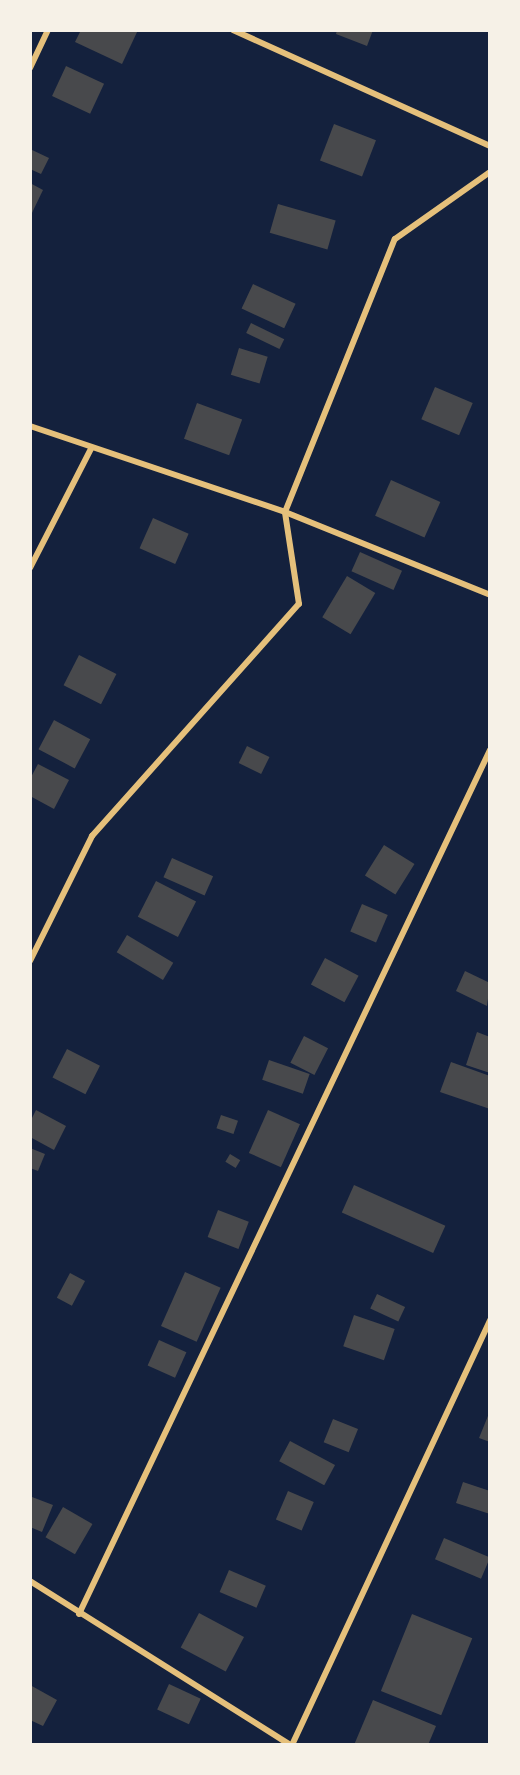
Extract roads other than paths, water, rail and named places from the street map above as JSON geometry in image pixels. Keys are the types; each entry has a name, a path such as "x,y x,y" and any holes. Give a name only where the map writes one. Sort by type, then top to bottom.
{"street":[{"path":"30,68 48,30"},
{"path":"232,30 490,146"},
{"path":"30,961 92,836 299,604 285,512 395,239 490,172"},
{"path":"30,426 91,449 285,512 490,595"},
{"path":"30,568 91,449"},
{"path":"79,1614 490,750"},
{"path":"30,1581 79,1614 291,1745 490,1320"}]}
